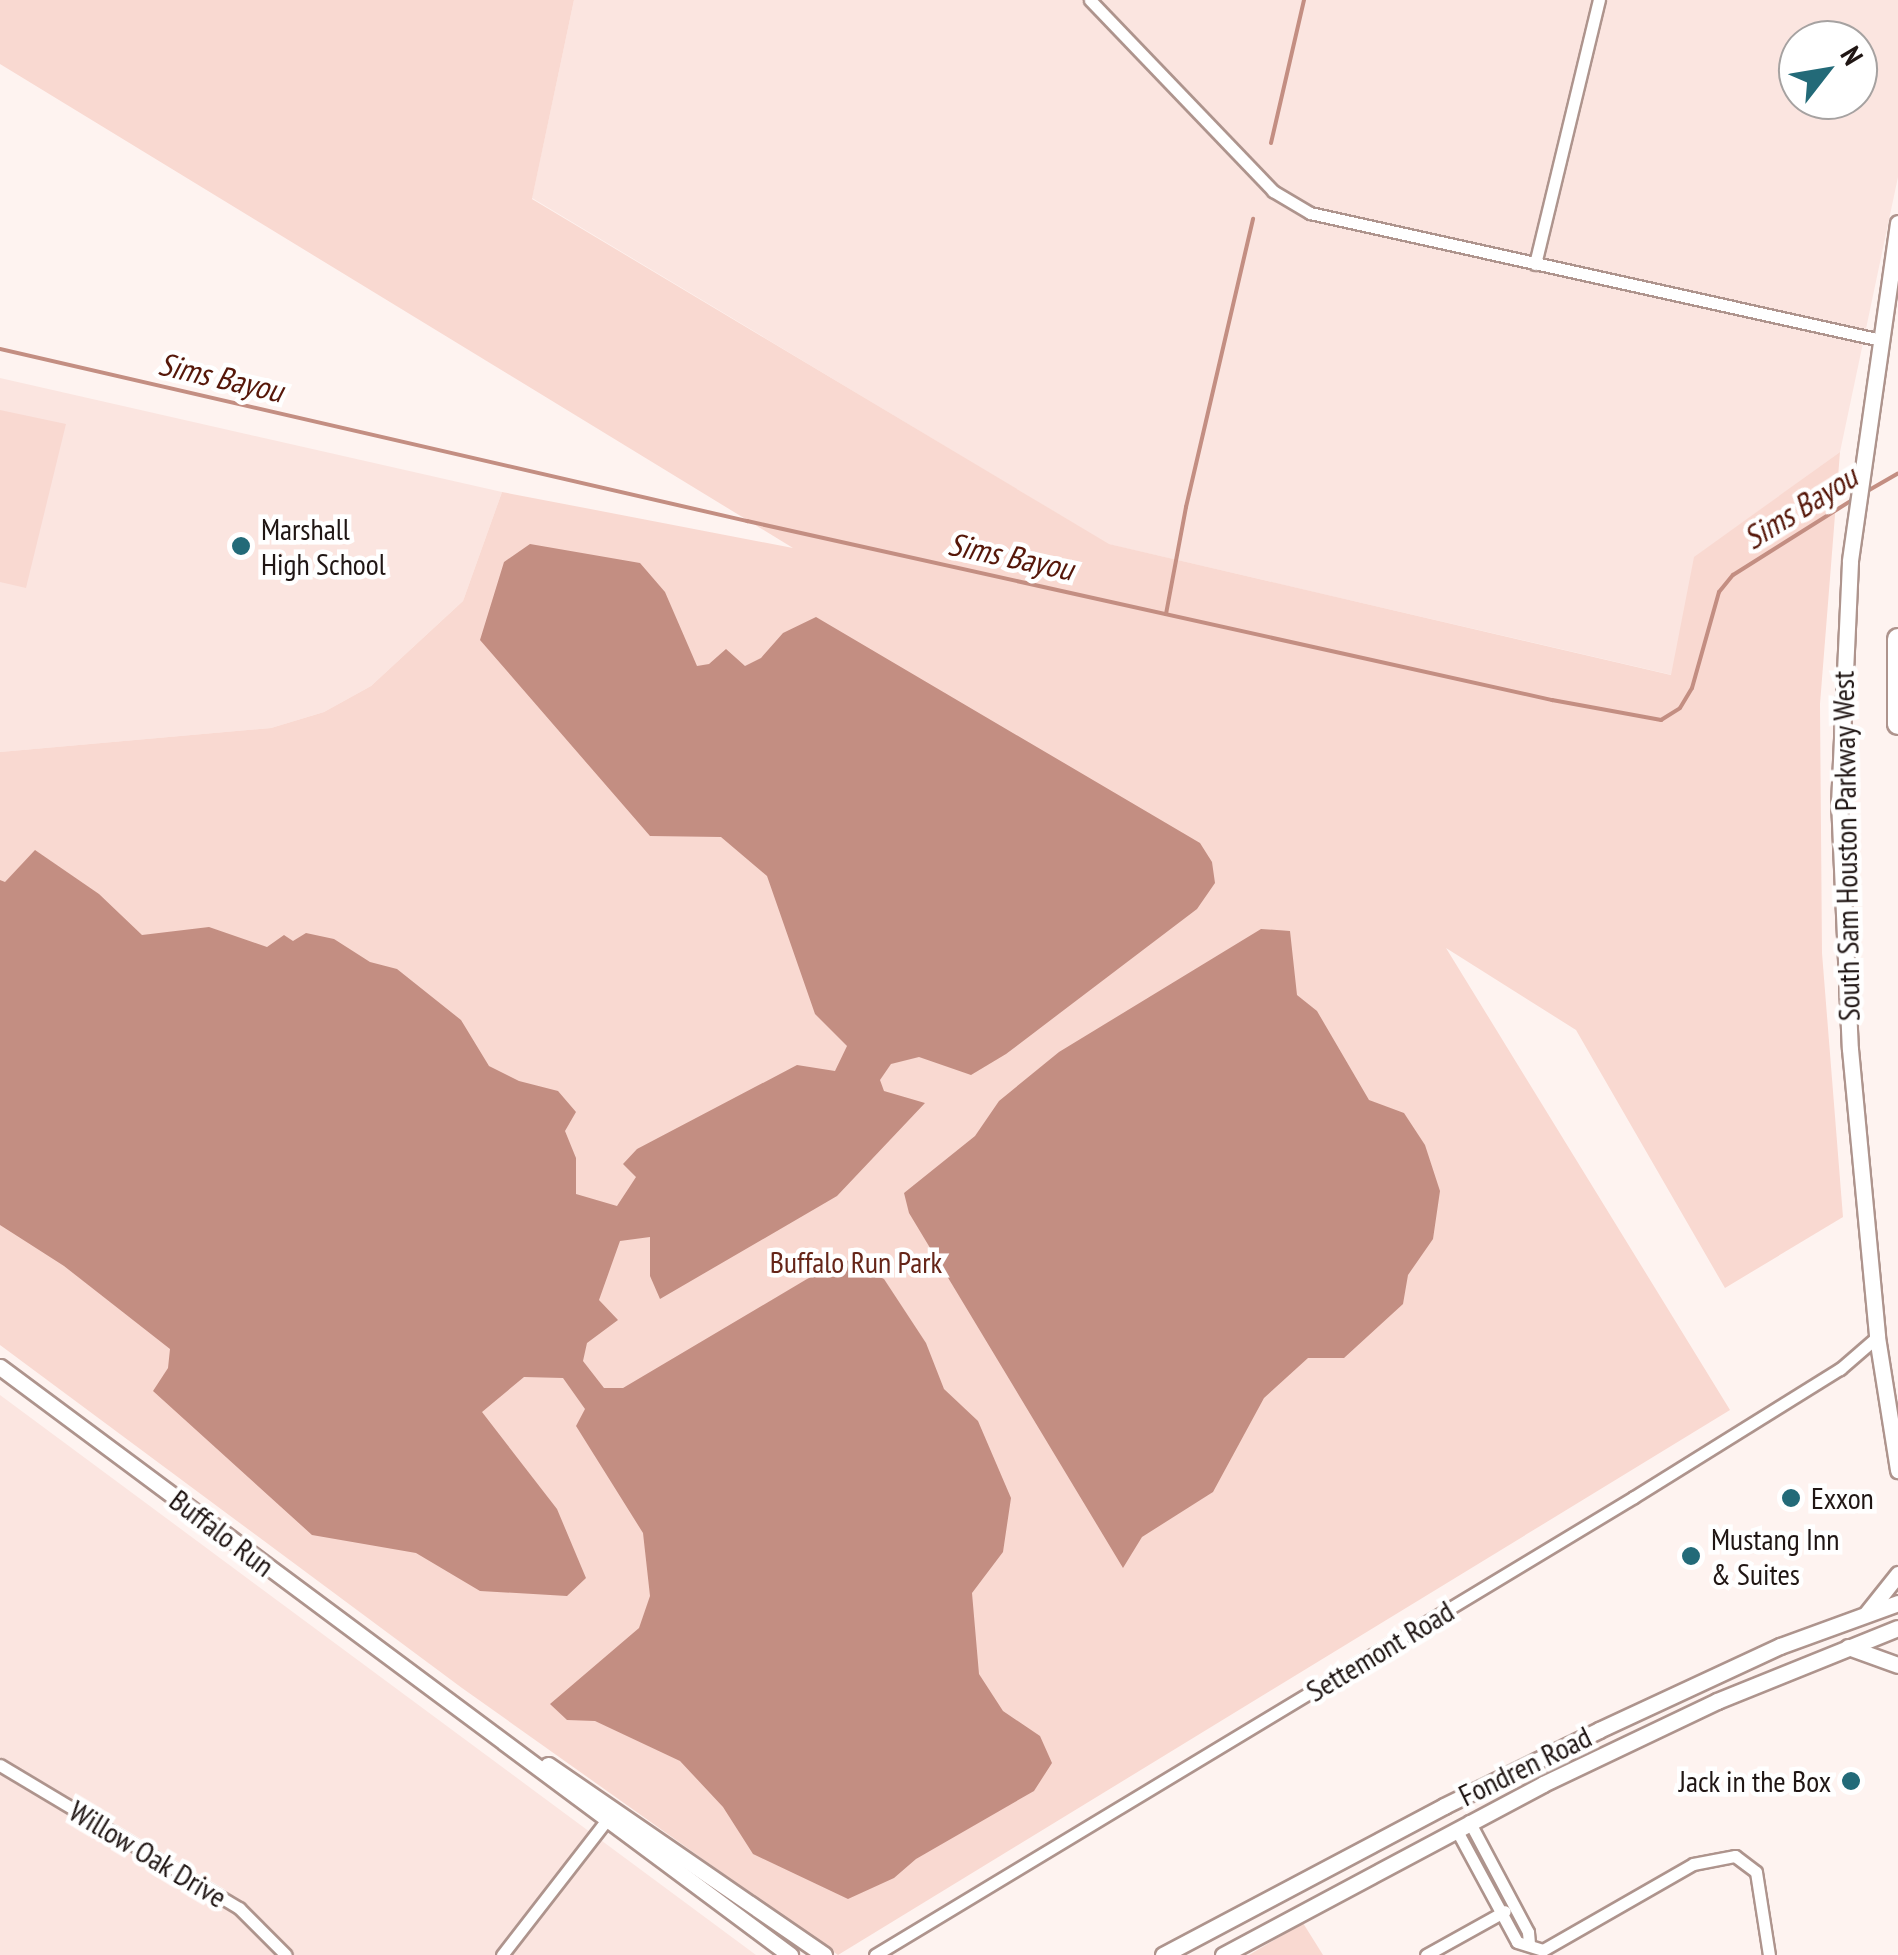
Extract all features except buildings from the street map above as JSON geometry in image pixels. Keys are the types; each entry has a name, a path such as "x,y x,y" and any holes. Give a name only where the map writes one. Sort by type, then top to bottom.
{"highway":[{"path":"1898,640 1898,724"}],"main road":[{"name":"South Sam Houston Parkway West","path":"1898,223 1850,562 1839,800 1850,1049 1877,1338 1898,1470"},
{"name":"Buffalo Run","path":"0,1367 443,1698 824,1955"},
{"path":"1866,1614 1898,1574"},
{"name":"Fondren Road","path":"1164,1955 1451,1802 1708,1679 1898,1602"},
{"name":"Fondren Road","path":"1223,1955 1462,1825 1717,1700 1898,1628"},
{"path":"1848,1647 1898,1666"},
{"path":"1708,1679 1717,1700"},
{"path":"1451,1802 1462,1825"},
{"name":"Buffalo Run","path":"611,1814 790,1955"},
{"path":"1267,1900 1280,1923"}],"street":[{"path":"1090,0 1273,191 1321,218 1880,340"},
{"path":"1536,264 1599,0"},
{"name":"Settemont Road","path":"876,1955 1634,1497 1840,1368 1877,1338"},
{"name":"Willow Oak Drive","path":"0,1765 239,1908 286,1955"},
{"path":"502,1955 611,1814"},
{"path":"1462,1825 1514,1906 1528,1932 1529,1944"},
{"path":"1462,1825 1517,1942 1543,1950 1693,1864 1735,1856 1756,1872 1769,1955"},
{"path":"1426,1955 1514,1906"}],"shaded area":[{"path":"574,0 1898,0 1898,177 1840,452 1695,557 1672,675 1108,544 532,198"},
{"name":"Marshall High School","path":"0,378 502,492 463,601 371,686 324,712 271,728 0,752"},
{"path":"530,544 640,563 665,592 697,666 709,664 726,649 745,666 761,658 783,633 816,617 1200,843 1212,862 1215,883 1197,909 1006,1054 971,1075 919,1057 891,1064 880,1080 884,1091 925,1103 837,1196 660,1299 650,1276 650,1237 620,1241 599,1300 618,1320 587,1343 583,1361 604,1388 623,1388 846,1260 884,1279 926,1343 944,1389 978,1421 1011,1498 1003,1552 972,1593 979,1674 1003,1711 1040,1736 1052,1763 1034,1791 916,1859 894,1878 848,1899 753,1854 723,1807 680,1761 595,1721 567,1720 550,1704 639,1628 650,1596 643,1533 576,1426 585,1409 563,1378 524,1377 482,1412 557,1509 586,1578 567,1596 480,1591 416,1553 312,1535 153,1391 168,1368 170,1349 64,1266 0,1225 0,880 5,882 35,850 99,894 142,935 209,927 267,947 284,935 293,941 306,933 334,939 370,962 397,969 461,1020 489,1066 519,1081 558,1091 576,1112 565,1131 576,1158 576,1194 617,1206 636,1177 623,1164 637,1149 797,1065 835,1071 847,1046 815,1014 767,876 721,837 650,836 480,640 504,562"},
{"path":"1261,929 1290,931 1297,995 1317,1011 1369,1100 1404,1113 1425,1145 1440,1191 1433,1239 1408,1275 1403,1304 1344,1358 1308,1358 1264,1398 1213,1492 1142,1537 1123,1568 909,1213 904,1193 975,1136 999,1101 1059,1052"},
{"path":"0,1395 756,1955 0,1955"}],"green space":[{"name":"Buffalo Run Park","path":"0,0 574,0 532,199 1109,544 1671,675 1694,557 1840,452 1820,704 1822,953 1843,1217 1725,1288 1576,1030 1446,948 1730,1410 838,1955 462,1688 0,1345 0,752 271,728 324,712 371,686 463,601 502,492 793,548 0,64"},
{"path":"0,410 66,424 26,588 0,582"},
{"path":"1303,1923 1323,1955 1249,1955"}],"waterway":[{"path":"1271,143 1304,0"},
{"path":"1166,614 1186,507 1253,219"},
{"name":"Sims Bayou","path":"0,349 747,521 1552,700 1661,720 1680,708 1692,688 1719,592 1733,575 1852,500"},
{"name":"Sims Bayou","path":"1864,493 1898,473"}],"place":[{"name":"Marshall High School","path":"241,546"},
{"name":"Exxon","path":"1791,1498"},
{"name":"Mustang Inn & Suites","path":"1691,1556"},
{"name":"Jack in the Box","path":"1851,1781"}]}
